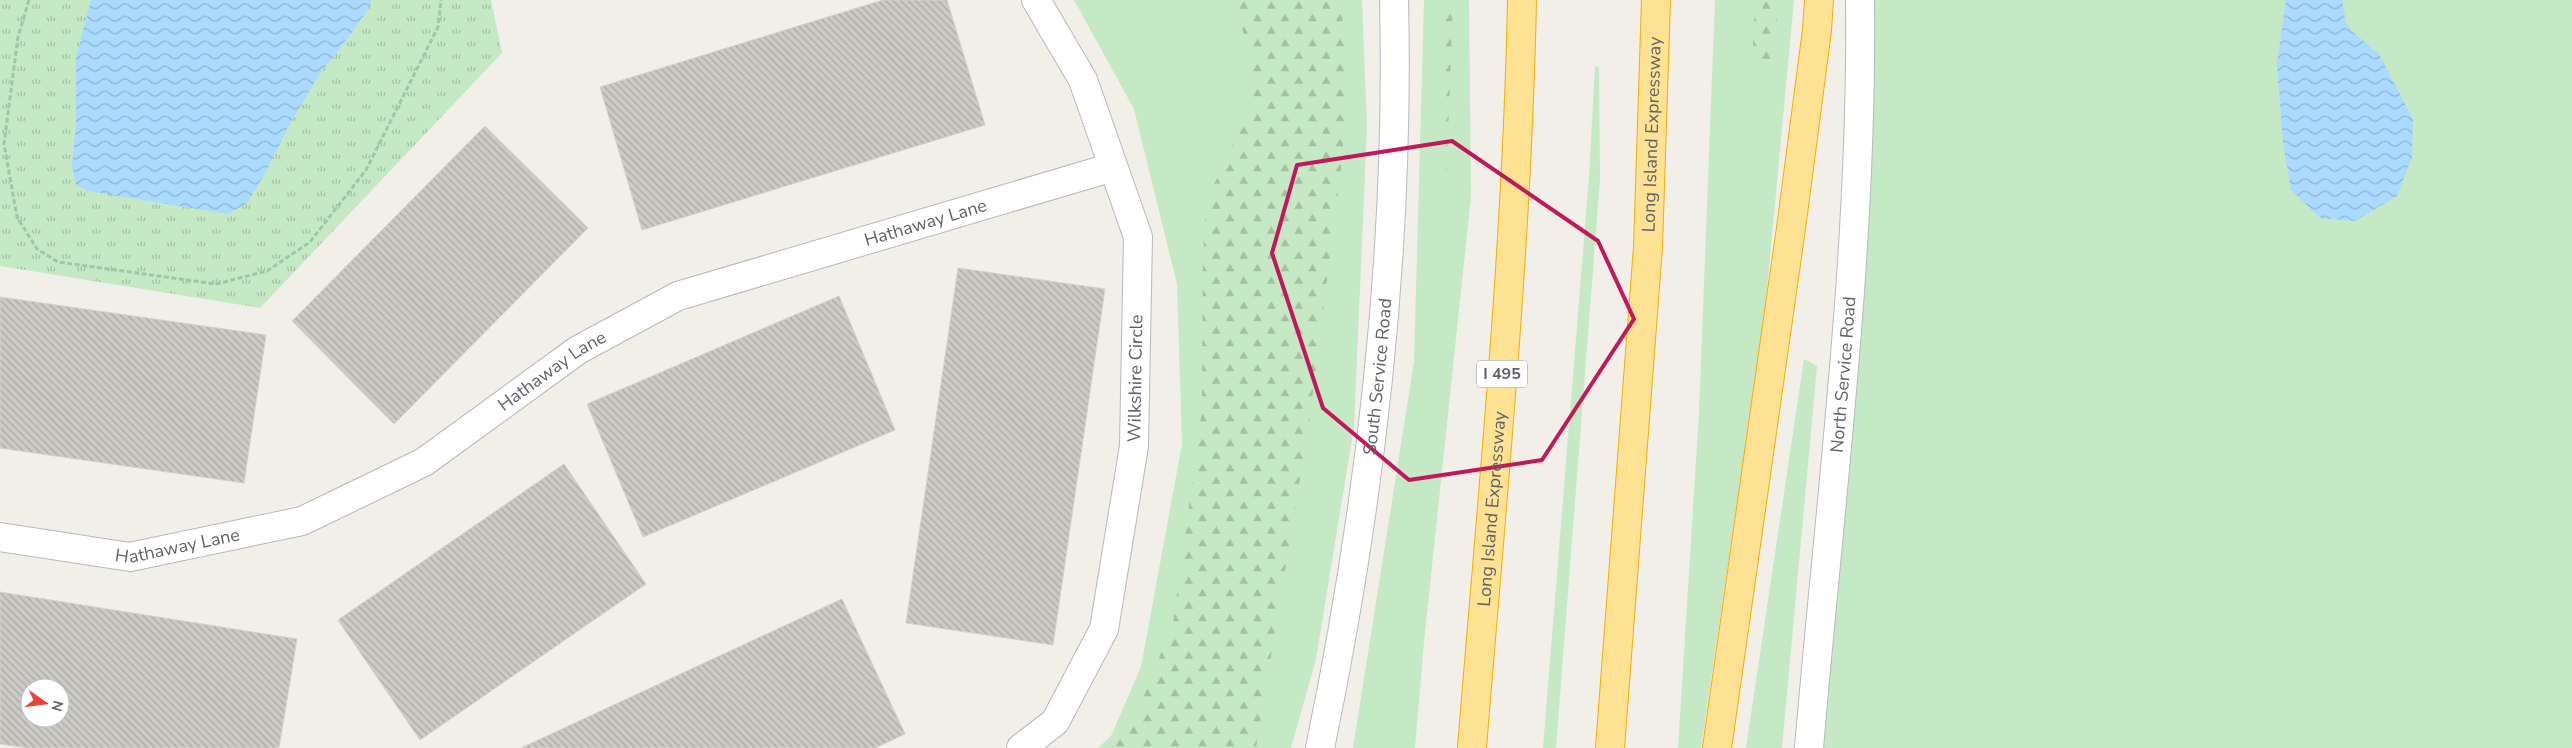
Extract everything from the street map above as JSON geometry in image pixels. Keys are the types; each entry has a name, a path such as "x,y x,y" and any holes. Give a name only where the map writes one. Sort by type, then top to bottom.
{"highway":[{"name":"Long Island Expressway","path":"1472,748 1511,248 1520,109 1522,0"},
{"name":"Long Island Expressway","path":"1610,748 1648,247 1656,0"},
{"path":"1717,748 1792,221 1817,30 1819,0"}],"street":[{"name":"Wilkshire Circle","path":"1021,748 1055,722 1104,629 1132,456 1138,237 1083,80 1036,0"},
{"name":"South Service Road","path":"1320,748 1354,566 1374,424 1390,232 1394,101 1394,0"},
{"name":"North Service Road","path":"1809,748 1852,270 1860,122 1860,0"},
{"name":"Hathaway Lane","path":"0,537 130,557 302,521 424,462 578,350 678,296 1113,167"}],"path":[{"path":"29,0 18,37 4,144 17,217 37,249 58,262 216,284 267,271 310,242 366,170 438,27 441,0"}],"highlighted area":[{"path":"1452,141 1598,241 1634,319 1542,460 1409,480 1323,408 1272,253 1297,165"}],"green space":[{"path":"0,0 491,0 502,53 260,308 0,266"},
{"path":"1074,0 1362,0 1367,127 1354,427 1316,659 1291,748 1098,748 1111,736 1141,667 1182,444 1177,284 1134,109"},
{"path":"1235,0 1340,0 1348,64 1342,161 1309,424 1256,748 1114,748 1140,706 1173,623 1202,410 1203,254 1207,199 1233,145 1257,87"},
{"path":"1424,0 1469,0 1471,196 1424,642 1415,748 1353,748 1414,362"},
{"path":"1440,0 1453,0 1446,189"},
{"path":"1715,0 1794,0 1765,311 1701,748 1678,748 1699,412"},
{"path":"1755,0 1778,0 1775,66 1759,69 1753,45"},
{"path":"1860,0 2572,0 2572,748 1809,748"},
{"path":"1595,66 1599,67 1600,179 1556,748 1543,748 1589,177"},
{"path":"1804,359 1817,366 1782,748 1746,748"}],"water":[{"path":"91,0 371,0 370,6 351,34 319,75 288,127 266,172 247,203 228,214 88,191 76,185 72,165 76,123 76,58"},
{"path":"2286,0 2342,0 2346,23 2354,33 2379,54 2413,119 2412,157 2397,196 2355,221 2320,218 2291,190 2283,143 2277,64"}],"building":[{"path":"883,0 947,0 985,125 642,230 600,87"},
{"path":"485,126 588,228 394,424 292,321"},
{"path":"958,268 1105,289 1053,645 906,623"},
{"path":"839,296 895,430 643,537 587,404"},
{"path":"0,297 266,335 244,483 0,448"},
{"path":"564,464 646,584 420,740 338,620"},
{"path":"0,592 297,639 279,748 27,748 0,744"},
{"path":"842,599 905,734 875,748 521,748"}]}
